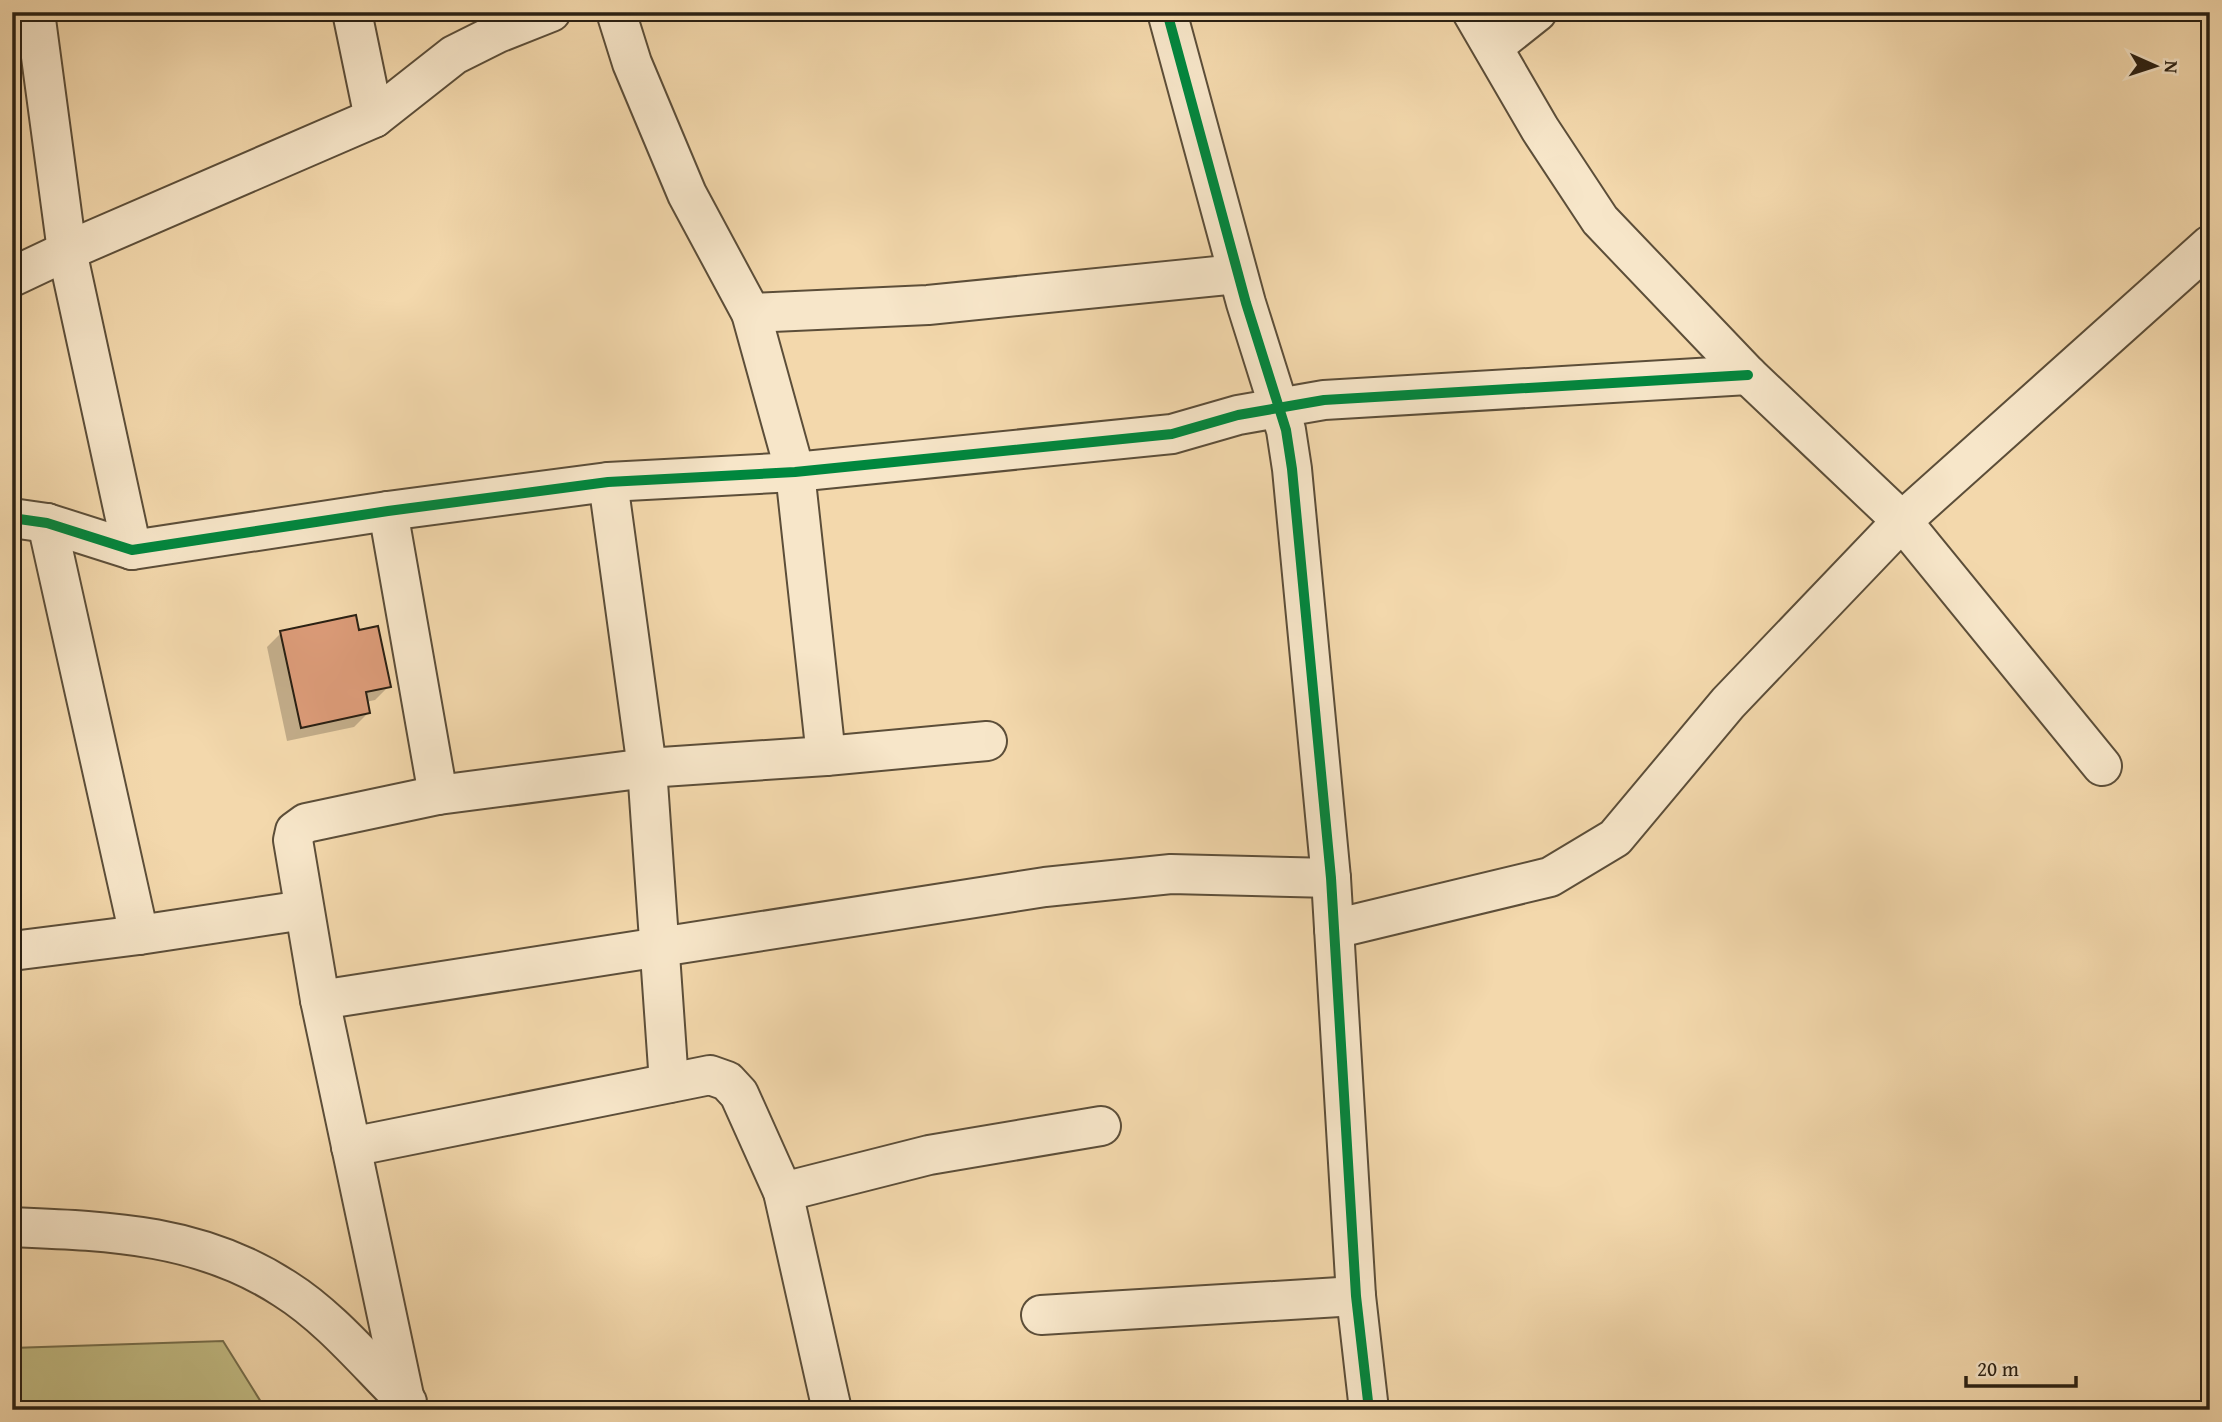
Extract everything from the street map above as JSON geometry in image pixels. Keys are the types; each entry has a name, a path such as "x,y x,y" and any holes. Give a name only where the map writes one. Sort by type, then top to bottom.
{"street":[{"path":"35,12 67,251 132,550"},
{"path":"352,12 374,118"},
{"path":"12,277 374,118 454,55 498,33 551,12"},
{"path":"616,12 632,63 687,194 751,313 795,472 826,755"},
{"path":"1167,12 1237,274 1286,430 1292,469 1331,877 1356,1296 1369,1410"},
{"path":"1472,12 1540,129 1601,220 1748,374 1902,521 2102,766"},
{"path":"1493,47 1537,12"},
{"path":"1334,929 1550,877 1615,838 1728,703 1902,521 2210,245"},
{"path":"751,313 928,305 1237,274"},
{"path":"30,520 132,550 388,511 608,482 795,472 1172,434 1238,415 1324,400 1748,374"},
{"path":"608,482 647,768 669,1083"},
{"path":"388,511 438,794"},
{"path":"30,520 139,935"},
{"path":"410,1407 320,1000 293,840 295,831 306,823 438,794 647,768 987,741"},
{"path":"320,1000 1045,887 1171,874 1331,877"},
{"path":"12,951 304,910"},
{"path":"351,1147 710,1075 727,1081 739,1094 783,1192 832,1410"},
{"path":"783,1192 929,1155 1101,1126"},
{"path":"12,1227 139,1235 188,1245 239,1263 287,1290 351,1343 410,1407"},
{"path":"1041,1315 1356,1296"}],"shaded area":[{"path":"223,1341 266,1410 12,1410 12,1348"}],"building":[{"path":"356,615 359,630 378,626 391,687 366,692 370,713 301,728 280,631"}],"cycle path":[{"path":"1167,12 1246,303 1286,430 1292,469 1331,878 1356,1296 1369,1410"},
{"path":"12,518 47,523 132,550 388,511 608,482 795,472 1172,434 1238,415 1324,400 1748,375"}]}
